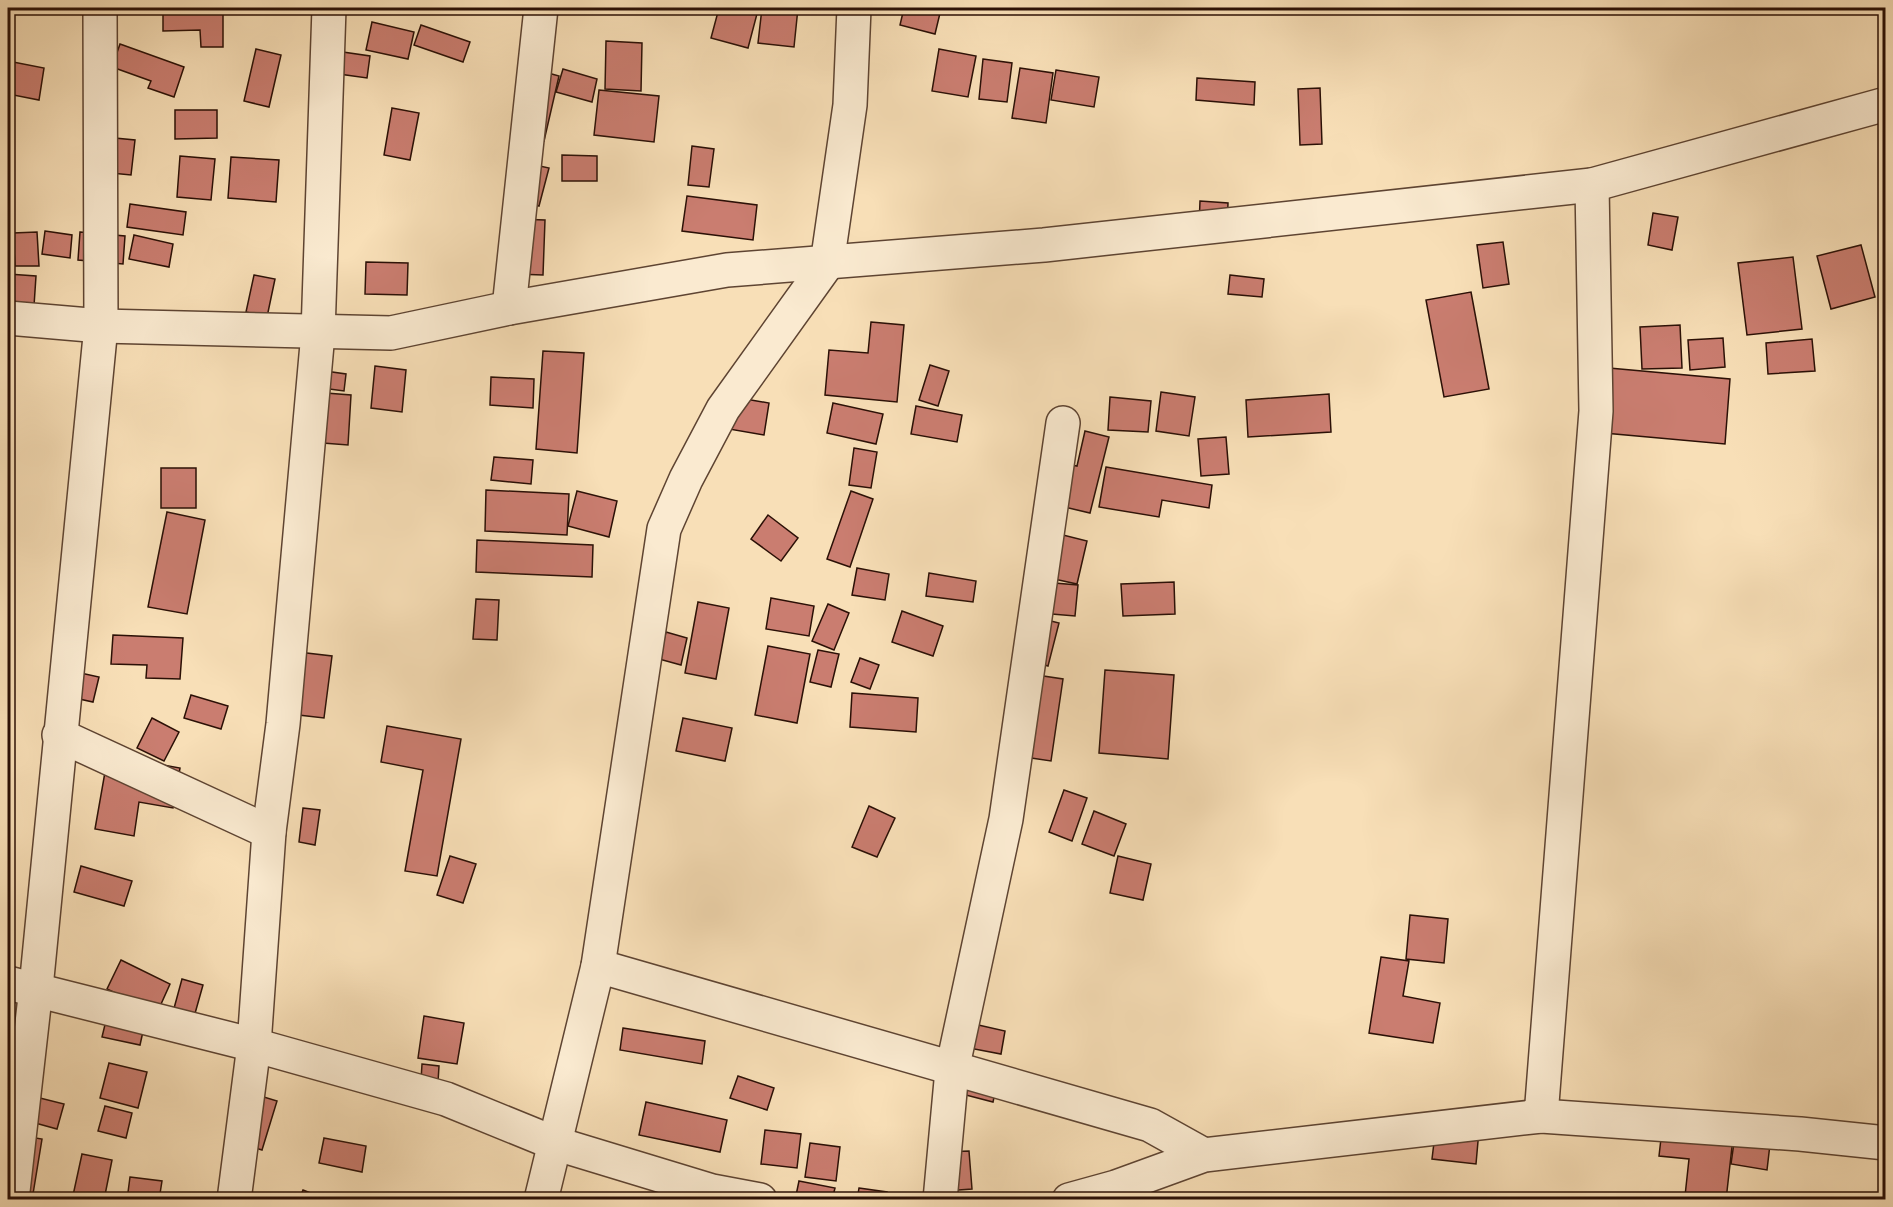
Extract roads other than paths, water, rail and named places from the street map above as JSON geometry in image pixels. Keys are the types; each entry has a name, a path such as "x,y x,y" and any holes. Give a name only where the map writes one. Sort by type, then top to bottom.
{"street":[{"path":"12,1200 22,986 59,735 101,326 100,8"},
{"path":"234,1200 254,1045 269,832 283,724 318,333 329,8"},
{"path":"509,308 541,8"},
{"path":"541,1200 598,966 664,530 686,479 723,409 827,264 850,105 854,8"},
{"path":"8,318 101,326 391,333 509,308 727,270 827,264 1044,245 1592,185 1886,104"},
{"path":"1541,1116 1596,411 1592,185"},
{"path":"940,1200 952,1070 1006,819 1063,423"},
{"path":"59,735 269,832"},
{"path":"598,966 952,1070 1150,1125 1204,1155"},
{"path":"22,986 254,1045 446,1098 554,1143 712,1191 760,1200"},
{"path":"1069,1200 1116,1187 1204,1155 1541,1116 1800,1134 1886,1143"}]}
